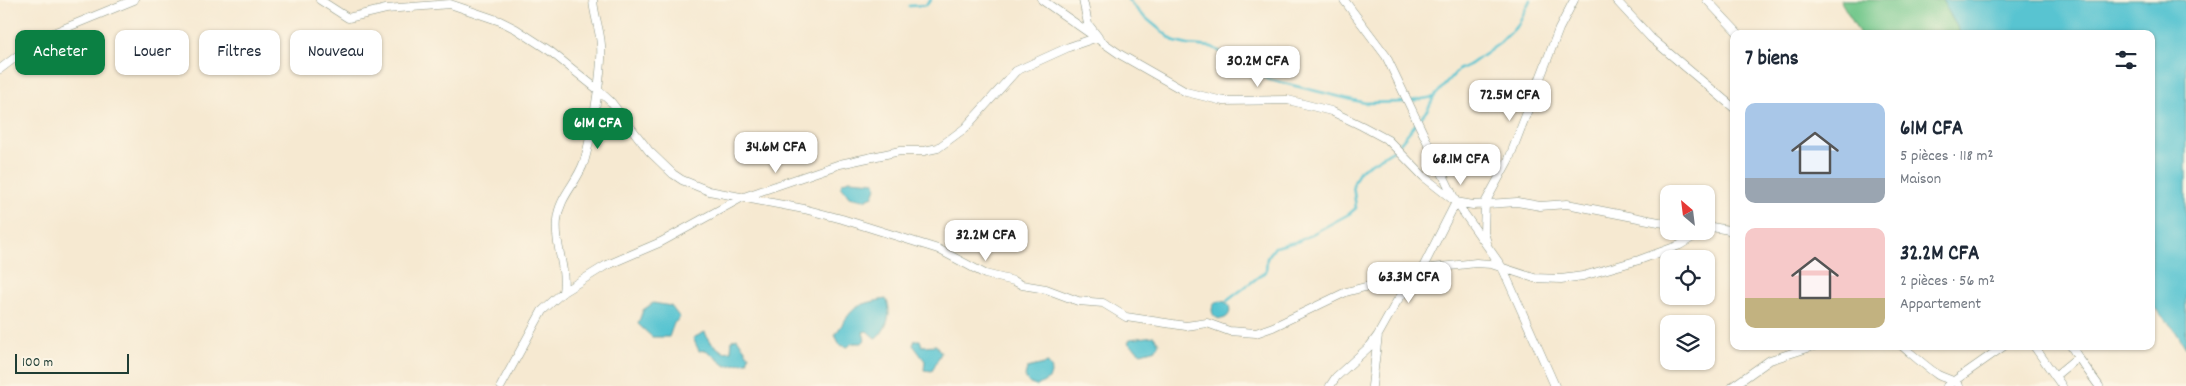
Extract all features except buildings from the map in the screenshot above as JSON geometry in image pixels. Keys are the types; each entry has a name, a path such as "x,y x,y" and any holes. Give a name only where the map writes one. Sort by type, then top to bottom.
{"street":[{"path":"0,69 41,38 134,0"},
{"path":"320,0 348,18 386,9 438,5 458,6 516,29 550,52 611,102 649,151 673,174 709,191 804,209 842,219 938,249 986,274 1032,288 1046,289 1078,301 1103,303 1126,317 1186,326 1207,324 1241,333 1256,332 1273,327 1346,292 1364,287 1392,285 1421,271 1432,268 1476,263 1502,267 1546,280 1583,276 1680,245 1688,240"},
{"path":"438,5 446,0"},
{"path":"563,292 564,270 557,243 557,220 561,201 579,174 584,161 597,89 602,47 593,0"},
{"path":"1042,0 1098,37 1121,55 1193,94 1223,101 1288,100 1330,111 1388,140 1424,177 1456,202 1474,205 1517,202 1540,206 1567,204 1660,222"},
{"path":"1083,0 1088,24 1098,37"},
{"path":"1344,0 1386,56 1456,202 1502,267 1555,386"},
{"path":"1489,248 1484,232 1484,203 1509,159 1560,29 1574,0"},
{"path":"1616,0 1651,38 1730,105"},
{"path":"1706,0 1735,30"},
{"path":"501,386 542,311 563,292 605,266 661,242 741,198 840,164 900,151 924,151 938,148 965,128 1016,71 1069,47 1098,37"},
{"path":"1330,386 1336,377 1370,346 1378,335 1397,302 1421,271 1456,202"},
{"path":"1715,228 1730,233"},
{"path":"1372,386 1378,335"},
{"path":"1733,386 1770,360 1801,350"},
{"path":"1907,350 1941,376 1957,384"},
{"path":"1947,386 1957,384 1999,350"},
{"path":"2037,350 2062,386"},
{"path":"2074,350 2099,386"},
{"path":"2055,376 2078,357"}],"green space":[{"path":"1840,0 1942,0 1959,30 1858,30"}],"water":[{"path":"1942,0 2186,0 2186,348 2174,329 2155,308 2155,30 1959,30"},
{"path":"850,180 875,182 876,188 873,196 864,200 849,197 841,186 843,182"},
{"path":"886,299 889,309 888,320 876,339 867,331 863,332 865,340 862,343 852,343 848,347 840,345 835,335 855,309 866,303"},
{"path":"1221,301 1227,304 1230,310 1227,316 1221,319 1215,316 1212,310 1215,304"},
{"path":"653,303 671,306 680,318 674,323 669,337 652,337 638,324 643,310"},
{"path":"705,332 709,341 723,352 731,351 732,340 737,338 749,356 747,362 726,366 706,350 699,351 693,338"},
{"path":"1154,336 1159,343 1156,349 1141,353 1128,343 1130,339"},
{"path":"915,340 920,340 922,346 936,345 941,353 932,371 924,370 925,361 913,345"},
{"path":"1048,363 1052,370 1049,379 1037,386 1030,384 1025,377 1027,368"}],"waterway":[{"path":"909,6 926,5 931,0"},
{"path":"1128,0 1141,14 1175,42 1212,47 1267,79 1365,103 1405,102"},
{"path":"1411,101 1434,97 1458,70 1471,64 1500,43 1518,25 1530,0"},
{"path":"1227,301 1266,271 1267,258 1275,247 1299,241 1349,214 1356,208 1353,185 1360,170 1395,149 1428,109 1434,97"}]}
